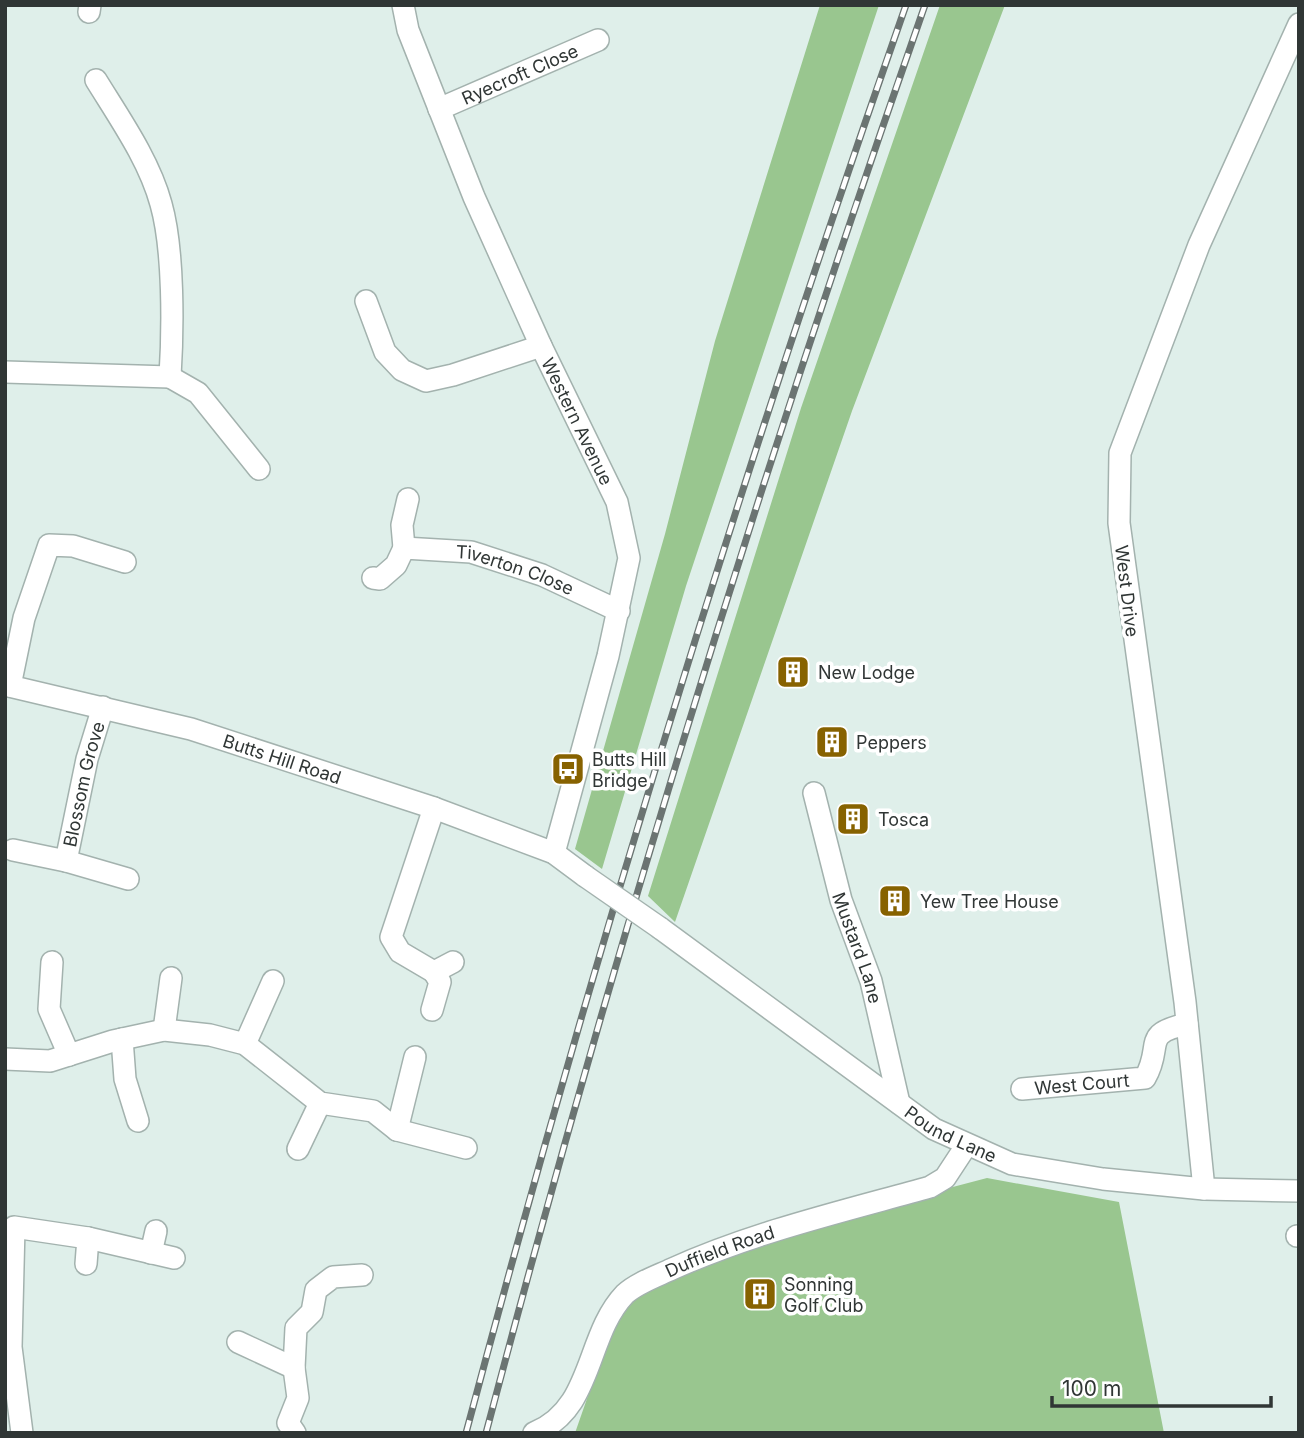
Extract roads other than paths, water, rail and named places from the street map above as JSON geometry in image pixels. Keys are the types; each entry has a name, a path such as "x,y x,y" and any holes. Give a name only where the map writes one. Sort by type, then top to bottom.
{"street":[{"name":"Western Avenue","path":"403,5 408,30 474,197 541,346 617,502 629,558 619,611 554,853"},
{"name":"West Drive","path":"1204,1189 1187,1024 1119,523 1120,453 1199,245 1299,24"},
{"name":"Ryecroft Close","path":"439,109 598,40"},
{"path":"96,80 138,149 162,205 170,278 170,377"},
{"path":"366,301 382,324 385,352 402,370 426,381 453,376 541,346"},
{"path":"5,372 170,377 198,393 234,449 259,469"},
{"path":"373,578 380,579 396,565 404,548 402,525 408,499"},
{"path":"7,686 24,618 49,545 73,546 125,562"},
{"name":"Tiverton Close","path":"404,548 471,552 542,575 619,611"},
{"name":"Butts Hill Road","path":"7,686 103,706 191,729 434,808 554,853"},
{"name":"Blossom Grove","path":"66,862 87,759 103,706"},
{"name":"Mustard Lane","path":"814,793 841,900 877,1006 899,1103"},
{"path":"432,1010 444,967 400,952 391,937 434,808"},
{"name":"Blossom Grove","path":"13,850 128,879"},
{"name":"Pound Lane","path":"554,853 934,1129 966,1146 1012,1164 1103,1179 1204,1189 1299,1191"},
{"path":"52,962 49,1009 69,1055"},
{"path":"164,1030 171,978"},
{"path":"245,1044 273,981"},
{"name":"West Court","path":"1022,1089 1145,1078 1154,1062 1154,1041 1163,1029 1187,1024"},
{"path":"5,1059 50,1061 122,1039 164,1030 210,1035 245,1044 320,1103 374,1102 397,1130 466,1148"},
{"path":"122,1039 125,1079 138,1121"},
{"path":"397,1130 415,1057"},
{"path":"298,1149 320,1103"},
{"name":"Duffield Road","path":"534,1433 559,1419 570,1405 583,1384 608,1316 626,1293 691,1260 753,1238 930,1186 945,1178 966,1146"},
{"path":"22,1433 11,1348 10,1226 88,1238 174,1258"},
{"path":"150,1253 156,1231"},
{"path":"86,1264 88,1238"},
{"path":"295,1433 288,1423 298,1398 294,1368 296,1328 312,1312 316,1290 333,1277 362,1275"},
{"path":"238,1342 294,1368"}],"railway":[{"path":"466,1433 566,1073 672,714 786,359 906,5"},
{"path":"486,1433 585,1073 691,714 805,359 925,5"}],"place":[{"name":"New Lodge","path":"793,672"},
{"name":"Peppers","path":"832,742"},
{"name":"Butts Hill Bridge","path":"568,769"},
{"name":"Tosca","path":"853,819"},
{"name":"Yew Tree House","path":"895,901"},
{"name":"Sonning Golf Club","path":"760,1294"}]}
